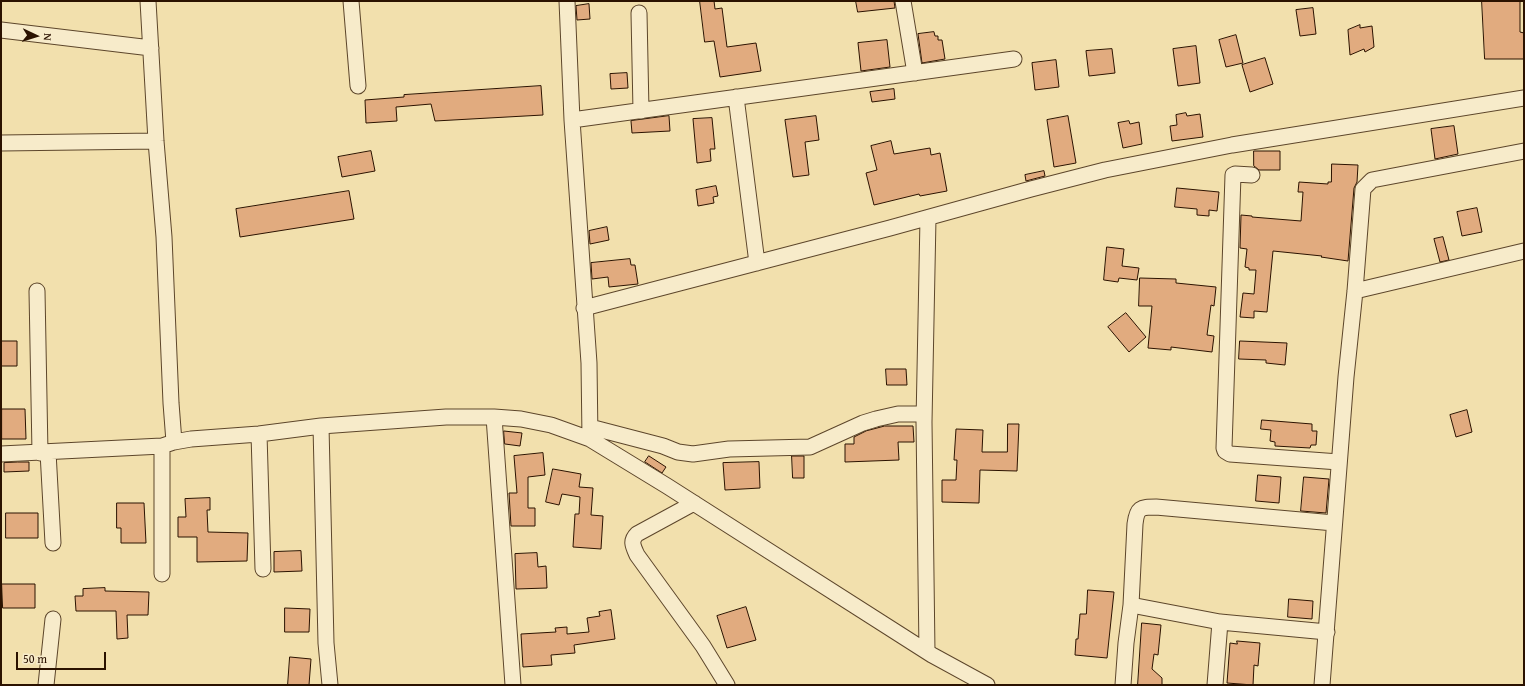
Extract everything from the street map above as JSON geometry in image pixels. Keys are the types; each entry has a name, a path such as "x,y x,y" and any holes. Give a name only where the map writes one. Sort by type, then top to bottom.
{"street":[{"path":"148,1 156,142 164,237 171,402 162,574"},
{"path":"351,1 358,86"},
{"path":"566,1 572,120 589,363 590,433"},
{"path":"903,1 915,73"},
{"path":"639,13 641,111"},
{"path":"1,30 151,48"},
{"path":"572,120 1014,59"},
{"path":"736,97 757,262"},
{"path":"584,308 1113,168 1232,145 1524,98"},
{"path":"1,143 156,142"},
{"path":"1322,685 1346,377 1364,189 1372,180 1524,151"},
{"path":"1252,175 1233,175 1225,452 1230,454 1339,462"},
{"path":"927,652 924,414 928,218"},
{"path":"1355,291 1524,251"},
{"path":"36,291 44,452 53,543"},
{"path":"1,454 168,444 191,439 259,434 321,426 446,416 521,419 663,446 678,452 693,454 729,449 810,446 863,423 876,419 898,414 924,414"},
{"path":"494,417 513,685"},
{"path":"321,426 326,644 330,685"},
{"path":"590,433 694,503 927,652 966,679 987,685"},
{"path":"259,434 263,569"},
{"path":"694,503 637,534 633,538 632,542 637,554 703,646 727,685"},
{"path":"1123,685 1131,605 1135,524 1136,514 1140,510 1145,507 1163,508 1334,523"},
{"path":"1131,605 1220,622 1327,632"},
{"path":"46,685 53,619"},
{"path":"1215,685 1220,622"}],"building":[{"path":"700,1 714,1 715,9 722,8 727,47 756,43 761,71 720,77 714,41 705,42"},
{"path":"856,1 894,1 895,8 858,12"},
{"path":"1482,1 1520,1 1520,32 1524,33 1524,59 1485,59"},
{"path":"589,4 590,19 577,20 576,6"},
{"path":"1313,8 1316,34 1300,36 1296,10"},
{"path":"1360,25 1360,28 1372,26 1374,47 1365,52 1364,49 1350,55 1348,30"},
{"path":"934,32 935,36 938,36 938,40 942,40 945,59 922,63 918,34"},
{"path":"1236,35 1243,63 1226,67 1219,40"},
{"path":"887,40 890,67 861,71 858,43"},
{"path":"1196,46 1200,83 1178,86 1173,49"},
{"path":"1112,49 1115,73 1089,76 1086,51"},
{"path":"1265,58 1273,84 1250,92 1242,65"},
{"path":"1056,60 1059,87 1035,90 1032,63"},
{"path":"627,73 628,88 611,89 610,74"},
{"path":"541,86 543,115 435,121 431,104 396,107 397,121 366,123 365,100 404,97 404,95"},
{"path":"894,89 895,99 872,102 870,92"},
{"path":"1186,113 1187,116 1200,114 1203,137 1172,141 1170,126 1177,125 1176,115"},
{"path":"669,116 670,131 632,133 631,121"},
{"path":"816,116 819,140 805,142 809,175 793,177 785,120"},
{"path":"1068,116 1076,163 1054,167 1047,120"},
{"path":"712,118 715,149 710,149 711,161 697,163 693,119"},
{"path":"1129,121 1130,124 1139,122 1142,144 1123,148 1118,123"},
{"path":"1454,126 1458,154 1435,159 1431,129"},
{"path":"891,141 894,154 930,148 931,155 940,153 947,191 920,196 919,194 874,205 866,173 877,170 871,146"},
{"path":"371,151 375,171 342,177 338,157"},
{"path":"1254,151 1280,151 1280,170 1259,170 1254,166"},
{"path":"1332,164 1358,165 1357,182 1354,188 1348,261 1321,257 1322,256 1273,251 1267,312 1254,311 1254,318 1240,317 1243,293 1254,294 1256,270 1249,270 1249,268 1245,267 1247,249 1240,248 1241,215 1301,221 1303,192 1298,192 1299,182 1328,184 1328,182 1331,182"},
{"path":"1044,171 1045,176 1026,181 1025,175"},
{"path":"716,186 718,196 713,197 714,203 698,206 696,190"},
{"path":"1177,188 1219,192 1217,211 1209,210 1209,216 1197,215 1197,209 1175,207"},
{"path":"349,191 354,219 240,237 236,209"},
{"path":"1477,208 1482,232 1462,236 1457,212"},
{"path":"607,227 609,240 590,244 589,231"},
{"path":"1443,237 1449,260 1440,262 1434,239"},
{"path":"1107,247 1124,249 1122,266 1139,268 1137,280 1119,278 1118,282 1104,280"},
{"path":"630,259 631,265 635,265 638,284 609,287 608,277 592,279 591,263"},
{"path":"1140,278 1176,279 1176,283 1216,287 1214,306 1211,305 1207,335 1214,336 1212,352 1171,347 1171,350 1148,348 1152,306 1139,306"},
{"path":"1126,313 1146,337 1129,352 1108,327"},
{"path":"1,341 17,341 17,366 1,366"},
{"path":"1240,341 1287,343 1285,365 1266,363 1266,360 1239,359"},
{"path":"886,369 906,369 907,385 887,385"},
{"path":"2,409 25,409 26,439 2,439"},
{"path":"1467,410 1472,432 1456,437 1450,415"},
{"path":"1262,420 1312,424 1312,431 1317,431 1316,445 1311,445 1310,448 1275,446 1275,442 1270,441 1271,430 1261,429"},
{"path":"1008,424 1019,424 1017,471 980,470 979,503 942,502 942,480 956,480 957,460 954,460 956,429 983,430 982,452 1007,452"},
{"path":"885,426 913,426 914,442 898,442 899,460 845,462 845,444 854,444 854,437 866,431"},
{"path":"504,431 522,433 520,446 505,444"},
{"path":"543,453 545,475 528,477 528,508 535,508 535,526 511,526 509,493 517,493 514,456"},
{"path":"649,456 666,467 662,473 645,462"},
{"path":"792,456 804,456 804,478 793,478"},
{"path":"29,462 29,471 4,472 4,463"},
{"path":"759,462 760,488 725,490 723,463"},
{"path":"553,469 581,474 579,487 593,488 591,515 603,516 601,549 573,547 575,514 579,514 580,497 562,494 559,505 546,502"},
{"path":"1258,475 1281,477 1279,503 1256,501"},
{"path":"1304,477 1329,479 1326,513 1301,511"},
{"path":"210,498 210,510 207,510 208,532 248,533 247,561 197,562 197,537 178,537 178,517 186,517 185,499"},
{"path":"117,503 144,503 146,543 121,543 121,528 117,528"},
{"path":"6,513 38,513 38,538 6,538"},
{"path":"301,551 302,571 274,572 274,552"},
{"path":"537,553 538,567 546,566 547,588 516,589 515,554"},
{"path":"2,584 35,584 35,608 3,608"},
{"path":"105,588 105,591 149,592 148,615 127,615 128,638 117,639 116,611 76,611 75,596 83,596 83,589"},
{"path":"1088,590 1114,592 1107,658 1075,655 1080,614 1086,614"},
{"path":"1289,599 1313,601 1312,619 1288,617"},
{"path":"746,607 756,640 727,648 717,616"},
{"path":"285,608 310,609 309,632 285,632"},
{"path":"611,610 615,639 574,645 575,653 551,655 552,665 523,667 521,634 556,632 555,628 567,627 567,634 589,632 587,618 600,616 599,612"},
{"path":"1142,623 1161,625 1158,655 1154,654 1152,669 1162,678 1162,685 1138,685"},
{"path":"1237,641 1260,643 1258,666 1254,665 1253,685 1227,683 1230,643 1237,644"},
{"path":"290,657 311,659 309,685 288,685"}]}
